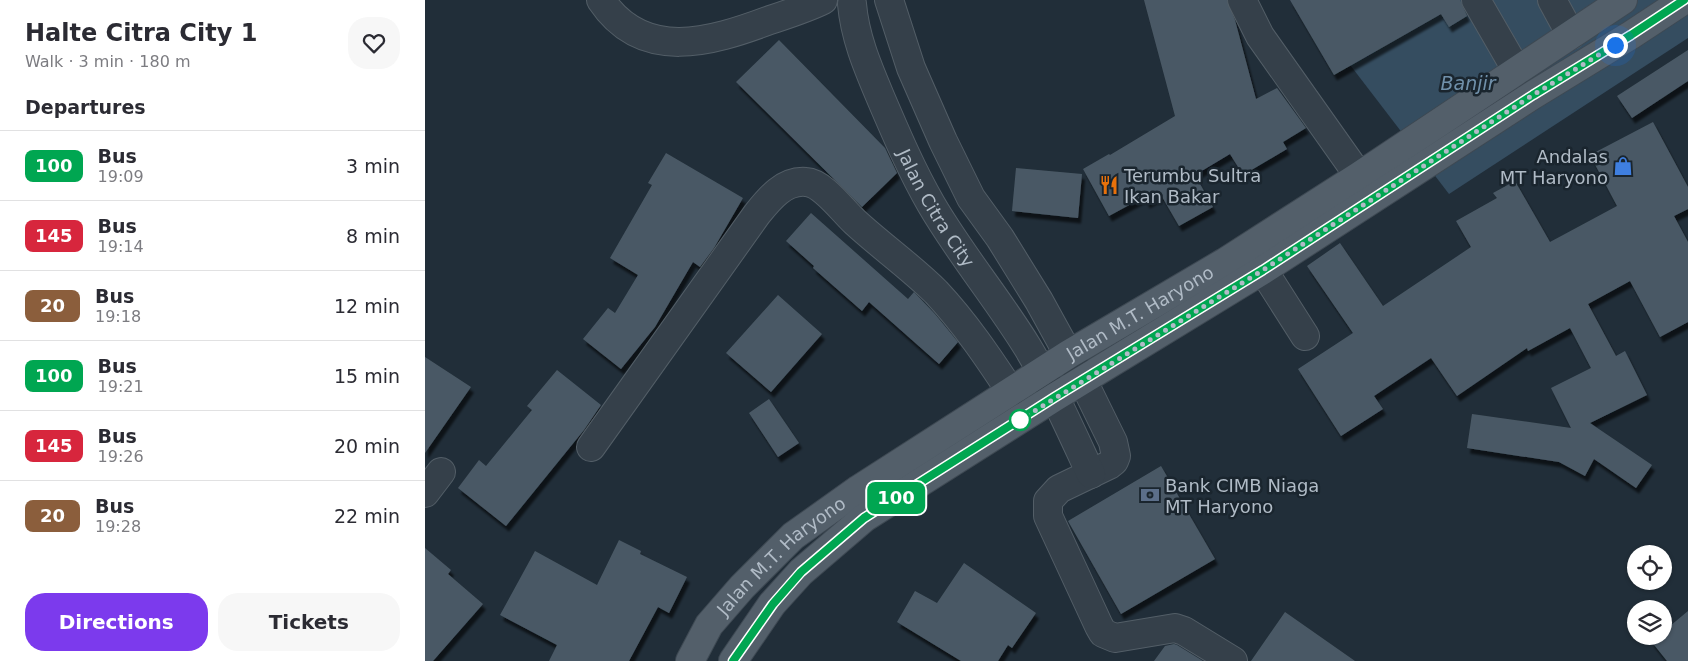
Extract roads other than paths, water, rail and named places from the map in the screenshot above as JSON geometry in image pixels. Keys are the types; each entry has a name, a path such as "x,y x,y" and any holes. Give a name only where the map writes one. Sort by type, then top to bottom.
{"main road":[{"name":"Jalan M.T. Haryono","path":"733,661 773,604 801,572 857,523 1055,397 1263,270 1525,100 1684,0"},
{"name":"Jalan M.T. Haryono","path":"689,661 709,625 742,587 793,536 859,489 1069,354 1225,262 1359,176 1571,35 1618,1"}],"street":[{"path":"601,0 608,11 633,32 664,42 688,42 734,32 823,0"},
{"path":"848,2 858,6 868,6 880,0"},
{"name":"Jalan Citra City","path":"848,2 861,52 930,203 969,263 1009,319 1042,373 1091,474 1109,465 1114,460 1116,456 1113,442 1069,354 1039,301 1000,238 971,198 943,142 911,68 889,0"},
{"path":"1242,0 1260,36 1359,176"},
{"path":"1476,0 1517,71"},
{"path":"1552,0 1571,35"},
{"path":"591,447 757,214 778,191 798,182 814,184 825,192 855,222 935,291 973,335 1011,392"},
{"path":"1263,270 1305,336"},
{"path":"1009,319 1039,301"},
{"path":"425,494 441,472"},
{"path":"1091,474 1059,489 1048,501 1048,516 1103,632 1115,638 1175,628 1184,631 1233,661"}],"water":[{"name":"Banjir","path":"1314,0 1688,0 1688,38 1449,194 1308,10"}],"place":[{"name":"Andalas MT Haryono","path":"1623,166"},
{"name":"Terumbu Sultra Ikan Bakar","path":"1109,185"},
{"name":"Bank CIMB Niaga MT Haryono","path":"1150,495"}]}
